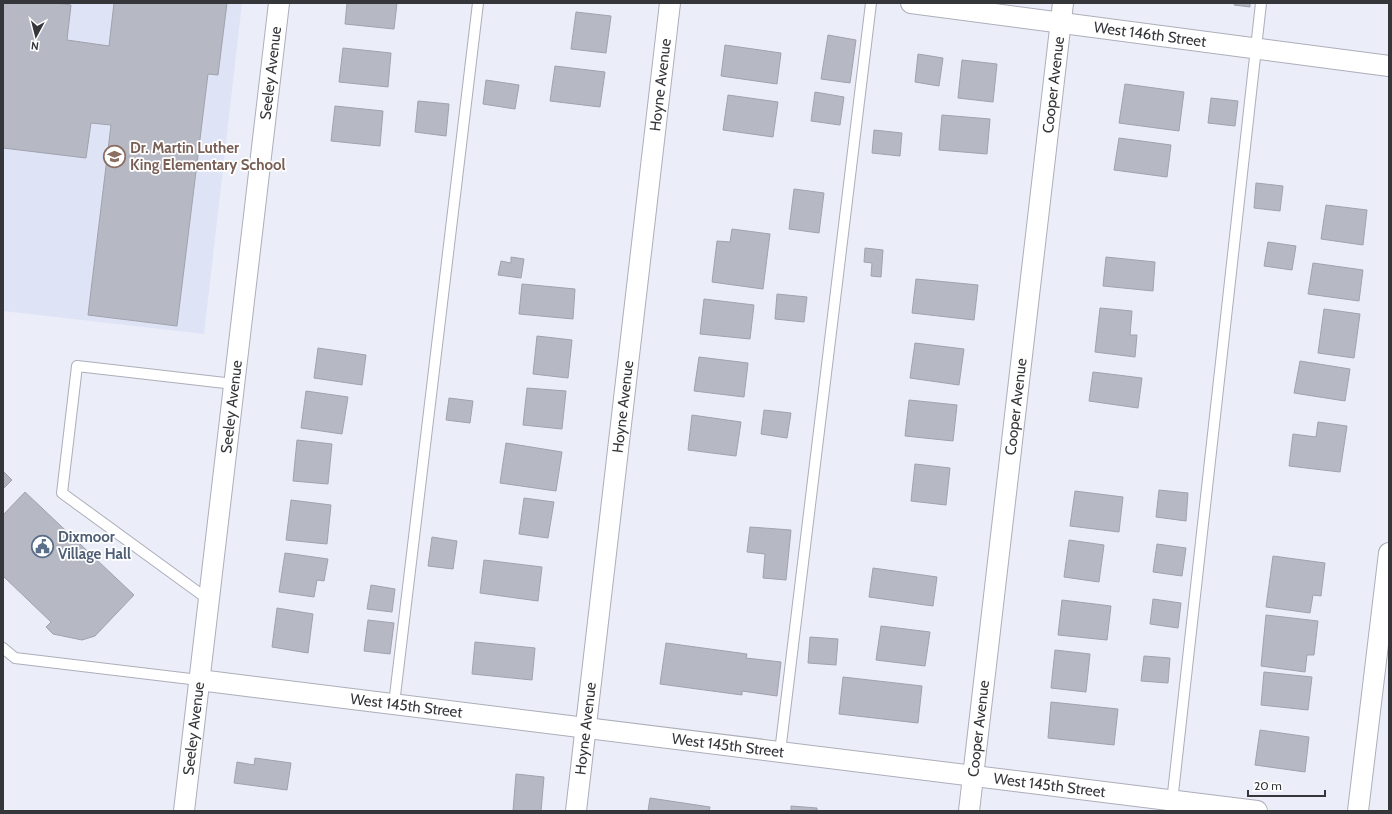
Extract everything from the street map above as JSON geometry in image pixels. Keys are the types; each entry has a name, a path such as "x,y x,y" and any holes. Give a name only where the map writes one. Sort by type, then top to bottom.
{"street":[{"name":"Seeley Avenue","path":"184,811 279,3"},
{"name":"Hoyne Avenue","path":"576,811 670,3"},
{"name":"West 146th Street","path":"911,3 1389,66"},
{"name":"Cooper Avenue","path":"969,811 1063,3"},
{"path":"1358,811 1389,553"},
{"name":"West 145th Street","path":"199,680 973,776 1171,806 1257,811"}],"lane":[{"path":"394,704 478,3"},
{"path":"780,752 871,3"},
{"path":"1171,806 1261,3"},
{"path":"209,600 62,493 77,366 234,384"},
{"path":"3,648 15,658 199,680"}],"shaded area":[{"name":"Dr. Martin Luther King Elementary School","path":"3,3 242,3 204,334 3,311"}],"building":[{"name":"Dr. Martin Luther King Elementary School","path":"3,3 56,3 71,5 67,40 109,46 114,3 227,3 218,75 208,74 177,326 88,315 111,125 91,123 86,158 3,148"},
{"path":"347,3 397,3 394,29 345,24"},
{"path":"1235,3 1250,3 1250,7 1234,5"},
{"path":"576,12 611,16 606,53 571,49"},
{"path":"828,35 856,40 850,83 821,79"},
{"path":"725,45 781,53 777,84 721,76"},
{"path":"343,48 391,53 388,87 339,82"},
{"path":"918,54 943,58 939,86 915,82"},
{"path":"962,60 997,64 993,102 958,98"},
{"path":"555,66 605,72 600,107 550,101"},
{"path":"486,80 519,85 515,109 483,104"},
{"path":"1125,84 1184,92 1179,131 1119,123"},
{"path":"815,92 844,97 840,125 811,121"},
{"path":"728,95 778,102 773,137 723,130"},
{"path":"1211,98 1238,101 1235,126 1208,123"},
{"path":"418,101 449,104 446,136 415,132"},
{"path":"335,106 383,111 380,146 331,141"},
{"path":"942,115 990,119 987,154 939,150"},
{"path":"874,130 902,133 900,156 872,153"},
{"path":"1119,138 1171,145 1167,177 1114,170"},
{"path":"1256,183 1283,186 1280,211 1254,208"},
{"path":"794,189 824,193 819,233 789,229"},
{"path":"1326,205 1367,210 1363,245 1321,239"},
{"path":"732,229 770,234 763,289 712,282 717,241 730,242"},
{"path":"1268,242 1296,246 1292,270 1264,266"},
{"path":"865,248 883,250 881,277 871,276 872,263 864,262"},
{"path":"511,257 524,259 521,278 498,275 501,261 511,263"},
{"path":"1106,257 1155,262 1153,291 1103,286"},
{"path":"1313,263 1363,270 1359,301 1308,294"},
{"path":"916,279 978,285 974,320 912,313"},
{"path":"522,284 575,289 573,319 519,314"},
{"path":"777,294 807,297 804,322 775,319"},
{"path":"704,299 754,305 750,339 700,334"},
{"path":"1100,308 1132,311 1130,335 1137,335 1135,357 1095,352"},
{"path":"1324,309 1360,314 1354,358 1318,353"},
{"path":"537,336 572,340 568,378 533,374"},
{"path":"915,343 964,349 959,385 910,378"},
{"path":"318,348 366,355 362,385 314,378"},
{"path":"699,357 748,363 744,397 694,391"},
{"path":"1300,361 1350,369 1345,401 1294,393"},
{"path":"1093,372 1142,378 1138,408 1089,401"},
{"path":"527,388 566,391 562,429 523,425"},
{"path":"306,391 348,397 342,434 301,428"},
{"path":"449,398 473,401 470,423 446,420"},
{"path":"909,400 957,405 953,441 905,436"},
{"path":"764,410 791,413 787,438 761,434"},
{"path":"692,415 741,422 736,456 688,450"},
{"path":"1318,422 1347,426 1340,472 1289,466 1293,434 1316,437"},
{"path":"297,440 332,444 328,484 293,481"},
{"path":"506,443 562,452 556,491 500,483"},
{"path":"915,464 950,468 946,505 911,501"},
{"path":"3,471 12,480 3,489"},
{"path":"1159,490 1188,493 1186,521 1156,517"},
{"path":"1075,491 1123,497 1119,532 1070,526"},
{"name":"Dixmoor Village Hall","path":"25,492 134,595 95,636 82,640 53,634 46,627 51,622 3,576 3,515"},
{"path":"524,498 554,502 548,538 519,534"},
{"path":"291,500 331,505 327,544 286,540"},
{"path":"750,527 791,530 786,580 763,578 765,554 747,552"},
{"path":"432,537 457,541 453,569 428,566"},
{"path":"1069,540 1104,545 1099,582 1064,577"},
{"path":"1157,544 1186,548 1182,576 1153,572"},
{"path":"285,553 328,559 324,581 317,580 314,597 279,592"},
{"path":"1273,556 1325,563 1321,596 1313,595 1310,613 1266,607"},
{"path":"484,560 542,567 538,601 480,593"},
{"path":"873,568 937,577 933,606 869,597"},
{"path":"371,585 395,589 392,612 367,609"},
{"path":"1153,599 1181,603 1178,628 1150,624"},
{"path":"1062,600 1111,606 1107,640 1058,635"},
{"path":"277,608 313,614 308,653 272,647"},
{"path":"1266,615 1318,621 1314,655 1307,655 1305,672 1261,666"},
{"path":"368,620 394,623 390,654 364,651"},
{"path":"881,626 930,632 925,666 876,660"},
{"path":"810,637 838,639 836,665 808,663"},
{"path":"475,642 535,648 532,680 472,674"},
{"path":"666,643 747,654 746,658 781,662 777,696 742,691 742,695 660,684"},
{"path":"1055,650 1090,654 1086,692 1051,688"},
{"path":"1144,656 1170,658 1168,683 1141,681"},
{"path":"1264,672 1312,677 1308,710 1261,705"},
{"path":"843,677 922,686 918,723 839,714"},
{"path":"1051,702 1118,709 1114,745 1048,738"},
{"path":"1260,730 1309,737 1305,772 1255,765"},
{"path":"255,758 291,763 287,790 234,783 237,762 254,765"},
{"path":"516,774 544,777 541,811 513,811"},
{"path":"650,798 710,807 709,811 648,811"},
{"path":"791,806 817,808 817,811 791,811"}],"place":[{"name":"Dr. Martin Luther King Elementary School","path":"114,157"},
{"name":"Dixmoor Village Hall","path":"42,546"}]}
